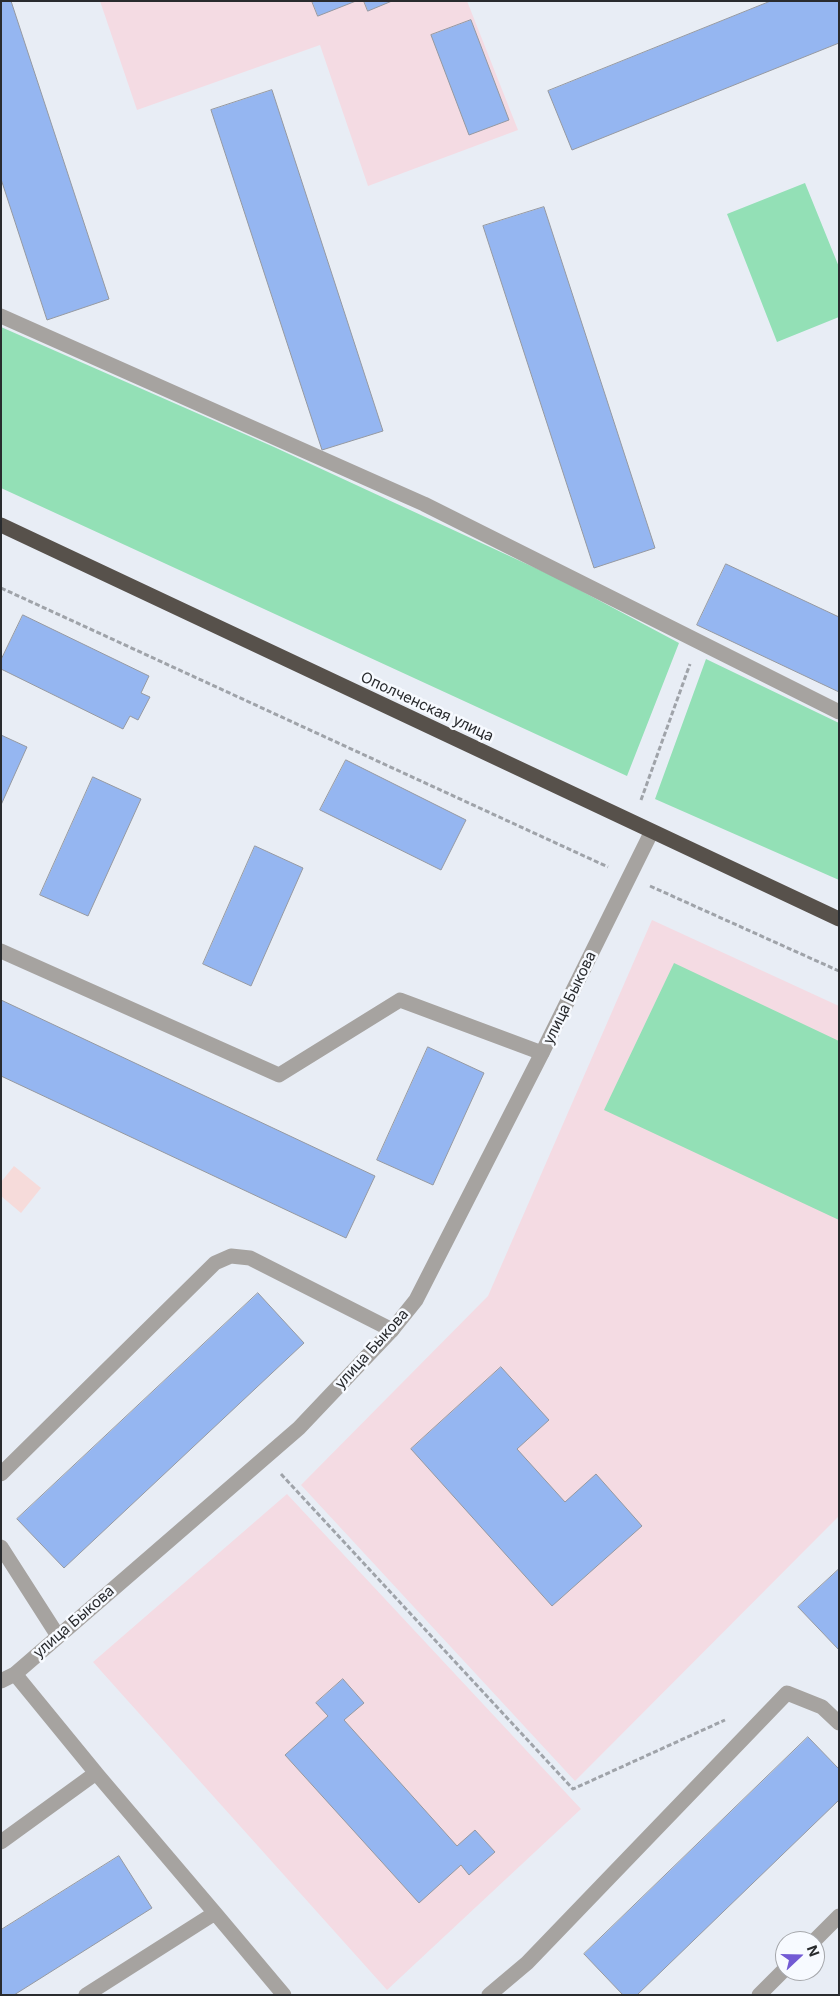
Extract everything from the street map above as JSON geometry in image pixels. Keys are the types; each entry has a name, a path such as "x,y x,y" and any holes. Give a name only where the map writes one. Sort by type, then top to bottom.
{"highway":[{"name":"Ополченская улица","path":"1,525 651,833 839,919"}],"street":[{"path":"1,316 424,504 839,712"},
{"name":"улица Быкова","path":"1,1681 15,1674 299,1428 392,1330 416,1300 542,1053 651,833"},
{"path":"1,951 279,1075 400,1000 542,1053"},
{"path":"1,1474 215,1263 231,1256 250,1258 392,1330"},
{"path":"1,1547 58,1636"},
{"path":"15,1674 96,1773 284,1995"},
{"path":"489,1995 527,1963 787,1693 822,1707 839,1723"},
{"path":"1,1842 96,1773"},
{"path":"86,1995 215,1913"},
{"path":"824,1931 839,1916"},
{"path":"759,1995 775,1979"}],"path":[{"path":"1,588 839,971"},
{"path":"632,824 698,643"},
{"path":"265,1457 573,1789 733,1717"}],"shaded area":[{"path":"100,1 467,1 518,130 368,186 320,45 137,110"},
{"path":"652,920 839,1006 839,1516 575,1781 301,1485 488,1296"},
{"path":"14,1166 41,1188 21,1213 1,1196 1,1182"},
{"path":"287,1494 581,1809 387,1990 93,1662"}],"green space":[{"path":"805,183 839,267 839,317 777,342 727,214"},
{"path":"1,327 274,447 557,578 679,643 627,776 1,488"},
{"path":"706,659 839,723 839,880 655,799"},
{"path":"674,963 839,1041 839,1220 604,1110"}],"building":[{"path":"1,1 11,1 109,299 47,320 1,179"},
{"path":"312,1 356,1 318,16"},
{"path":"364,1 392,1 368,11"},
{"path":"771,1 839,1 839,43 572,150 548,91"},
{"path":"471,20 509,120 469,135 431,35"},
{"path":"272,90 383,431 322,450 211,110"},
{"path":"544,207 655,548 594,568 483,226"},
{"path":"726,564 839,617 839,692 697,625"},
{"path":"23,615 149,676 141,693 150,697 138,720 130,716 123,729 1,669 1,660"},
{"path":"1,735 27,747 1,805"},
{"path":"346,760 466,820 441,870 320,810"},
{"path":"93,777 141,799 88,916 40,895"},
{"path":"255,846 303,868 251,986 203,964"},
{"path":"1,1000 375,1176 346,1238 1,1076"},
{"path":"428,1047 484,1073 433,1185 377,1160"},
{"path":"258,1293 304,1343 64,1568 17,1519"},
{"path":"501,1367 549,1420 517,1449 565,1502 596,1474 642,1526 552,1606 411,1449"},
{"path":"839,1569 839,1650 798,1607"},
{"path":"343,1679 364,1703 344,1720 457,1846 475,1830 495,1852 469,1875 461,1865 419,1903 285,1755 328,1716 316,1703"},
{"path":"808,1737 839,1769 839,1800 637,1995 623,1995 584,1954"},
{"path":"119,1856 152,1908 14,1995 1,1995 1,1930"}]}
